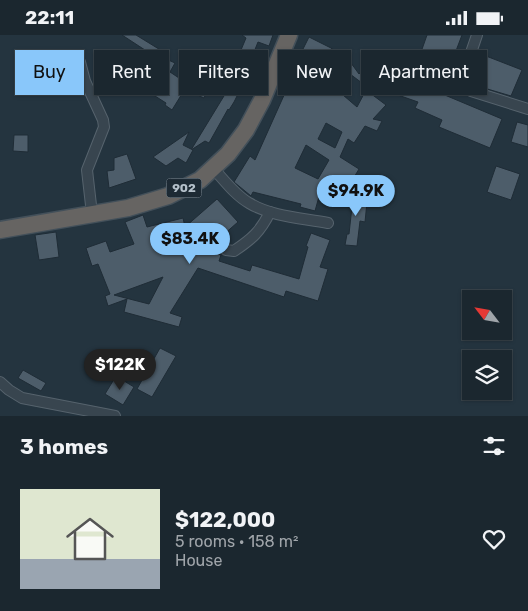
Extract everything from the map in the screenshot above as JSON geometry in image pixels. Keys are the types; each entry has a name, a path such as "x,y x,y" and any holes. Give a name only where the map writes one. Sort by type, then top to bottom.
{"highway":[{"name":"902","path":"0,230 128,208 168,196 200,180 228,154 246,131 262,100 289,35"}],"street":[{"path":"477,35 462,79 463,85 471,91 528,109"},
{"path":"84,81 103,120 104,127 87,170 92,214"},
{"path":"213,168 248,203 270,212 328,223"},
{"path":"226,250 234,251 248,242 263,228 270,212"},
{"path":"0,382 8,390 22,398 115,416"}],"building":[{"path":"122,35 136,35 160,50 145,50"},
{"path":"242,35 273,35 269,46 258,42 255,50 241,50 246,38"},
{"path":"427,35 462,35 456,50 422,50"},
{"path":"309,37 333,50 302,50"},
{"path":"487,56 522,70 511,96 487,89"},
{"path":"169,60 175,63 170,72 179,78 179,95 181,95 172,110 165,105 166,103 153,95 169,95"},
{"path":"351,63 359,74 361,72 361,82 351,75"},
{"path":"225,95 238,95 209,143 205,141 191,150"},
{"path":"284,95 343,95 357,107 363,95 373,95 386,105 373,119 382,121 377,131 365,126 354,143 348,139 340,157 359,169 350,184 350,178 340,193 326,184 320,193 315,211 300,207 301,204 253,192 251,196 234,182 250,156 255,160","holes":["326,123 342,132 335,148 318,139","306,145 329,160 318,179 295,168"]},
{"path":"398,95 445,95 502,119 490,148 439,127 442,120 415,108 418,102"},
{"path":"517,122 528,125 528,147 511,142"},
{"path":"189,132 183,145 193,150 186,163 178,158 166,166 153,157"},
{"path":"14,135 28,135 28,152 13,151"},
{"path":"127,154 136,179 109,188 107,171 114,170 114,158"},
{"path":"496,166 520,174 511,200 487,192"},
{"path":"355,179 358,179 360,202 367,202 365,222 360,221 357,246 345,245 347,234 349,234"},
{"path":"217,199 238,222 207,249 221,255 219,261 250,271 252,265 299,279 308,247 306,246 311,233 330,240 320,267 328,269 318,301 286,291 284,297 198,268 170,313 182,317 179,327 124,312 127,299 108,306 105,296 110,294 98,264 92,266 86,248 106,241 110,252 134,244 125,222 143,215 147,227 183,218 185,227","holes":["163,277 149,304 114,295"]},
{"path":"56,232 59,257 39,260 35,235"},
{"path":"160,348 176,356 152,397 137,389"},
{"path":"23,370 46,383 41,391 18,378"},
{"path":"116,376 134,387 123,405 105,394"}]}
